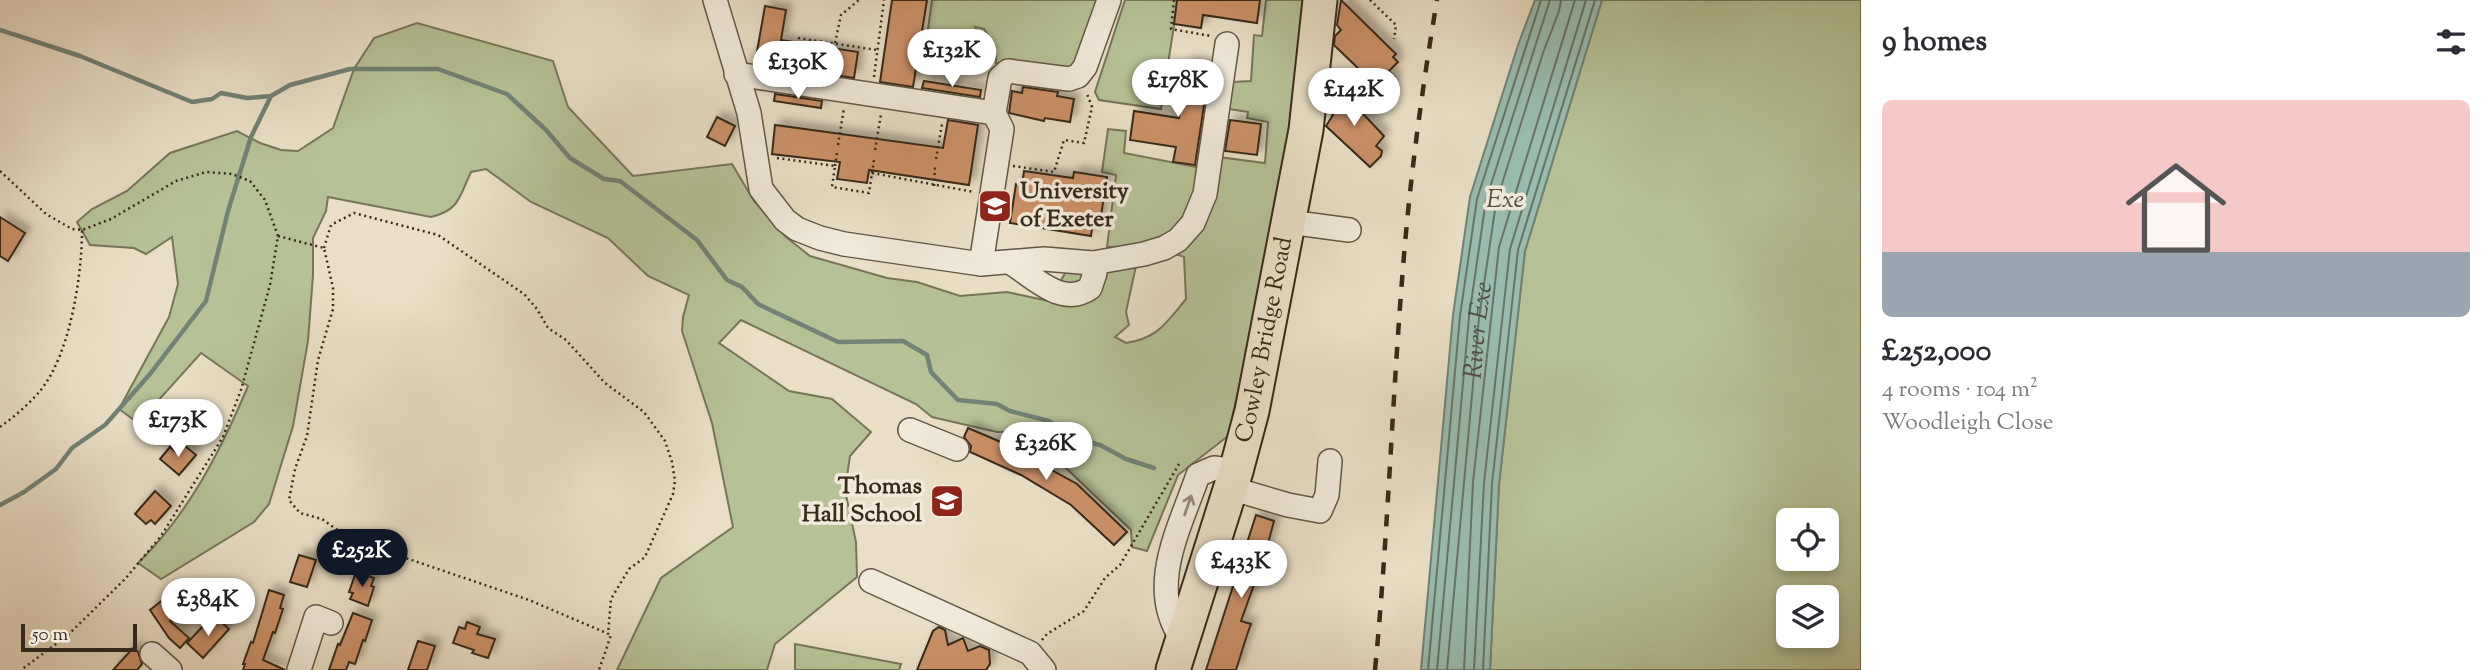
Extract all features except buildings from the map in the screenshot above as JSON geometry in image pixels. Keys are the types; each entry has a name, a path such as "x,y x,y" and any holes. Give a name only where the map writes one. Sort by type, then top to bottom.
{"highway":[{"name":"Cowley Bridge Road","path":"1173,670 1252,411 1306,131 1320,0"}],"street":[{"path":"715,0 749,113 761,188 780,214 797,229 844,244 981,264 1044,259 1093,262 1164,248 1178,240 1193,223 1208,181 1227,44"},
{"path":"981,264 1002,129 994,113 1000,78 1005,72 1069,79 1080,74 1085,67 1108,0"},
{"path":"736,74 877,104 944,106 994,113"},
{"path":"1289,222 1349,230"},
{"path":"1011,262 1052,290 1078,295 1090,288 1095,273 1093,262"},
{"path":"910,430 957,449"},
{"path":"1233,480 1288,505 1320,511 1327,495 1330,461"},
{"path":"871,581 1037,662"},
{"path":"299,670 317,617"},
{"path":"152,654 177,667"}],"path":[{"path":"835,43 841,15 859,0"},
{"path":"875,150 877,50 884,0"},
{"path":"1174,0 1171,29 1197,34"},
{"path":"1370,0 1396,25 1394,39"},
{"path":"798,38 877,50"},
{"path":"1011,166 1054,172 1064,140 1084,143 1092,107 1080,74"},
{"path":"936,159 944,106"},
{"path":"838,145 843,112"},
{"path":"837,153 832,187 869,193 874,160"},
{"path":"755,155 835,166"},
{"path":"934,186 935,166"},
{"path":"0,171 46,214 72,229 82,230 111,219 176,181 206,172 232,174 250,181 265,200 278,236 270,285 241,390 223,437 162,536 126,578 68,635 20,670"},
{"path":"872,173 991,195"},
{"path":"598,670 611,635 608,634 611,599 629,569 645,557 673,494 675,481 672,462 664,441 644,412 605,383 566,340 548,328 524,294 439,235 354,213 331,225 324,248 333,288 333,309 318,359 307,436 295,469 289,500 300,513 322,519 350,539 507,592 608,634"},
{"path":"0,427 41,389 64,347 79,272 82,230"},
{"path":"278,236 324,248"},
{"path":"1037,662 1047,635 1084,611 1105,578 1120,565 1180,464"}],"green space":[{"path":"932,0 1103,0 1082,62 1064,72 996,63 995,46 984,29 975,27 978,33 966,71 923,65"},
{"path":"1125,0 1178,0 1161,109 1099,100 1095,92"},
{"path":"1266,0 1308,0 1294,140 1228,436 1178,475 1147,551 1132,547 1131,530 1028,432 997,432 932,417 916,404 741,320 719,343 789,391 832,399 871,432 850,456 845,490 856,542 857,577 775,644 767,670 617,670 661,578 733,527 712,423 682,331 689,295 648,276 608,238 531,202 486,169 471,172 453,206 448,211 431,217 328,197 326,211 313,238 308,341 293,426 269,504 254,522 161,579 138,563 172,524 202,481 248,386 201,353 138,423 119,409 169,317 178,284 172,237 146,254 134,248 90,245 77,222 92,209 127,191 170,153 237,131 281,150 298,151 333,128 354,69 374,38 417,23 553,61 568,107 633,176 732,164 754,201 786,237 810,256 887,278 917,282 960,296 1007,292 1049,301 1067,270 1136,266 1126,312 1129,325 1115,337 1126,343 1154,333 1186,299 1184,257 1155,246 1107,247 1116,175 1102,172 1108,129 1126,131 1124,153 1217,171 1218,157 1265,163 1268,122 1247,118 1248,112 1229,109 1233,82 1251,81 1254,35 1262,36"},
{"path":"1602,0 1861,0 1861,670 1490,670 1499,484 1525,251"},
{"path":"795,644 901,664 899,670 795,670"}],"water":[{"name":"Exe","path":"1535,0 1602,0 1525,251 1499,484 1490,670 1421,670 1453,315 1470,197"}],"waterway":[{"path":"0,30 80,56 192,102 212,99 221,93 247,98 271,96 290,85 350,69 438,69 507,94 546,130 570,158 604,179 620,181 697,240 727,280 742,287 758,304 838,342 903,341 927,355 931,372 958,400 997,404 1010,411 1049,421 1074,438 1100,445 1126,459 1154,468"},
{"path":"0,505 56,469 72,448 105,425 150,374 206,301 228,211 251,137 271,96"}],"railway":[{"path":"1375,670 1406,234 1417,134 1437,0"}],"place":[{"name":"University of Exeter","path":"995,206"},
{"name":"Thomas Hall School","path":"947,501"}],"water label":[{"name":"River Exe","path":"1478,329"}]}
